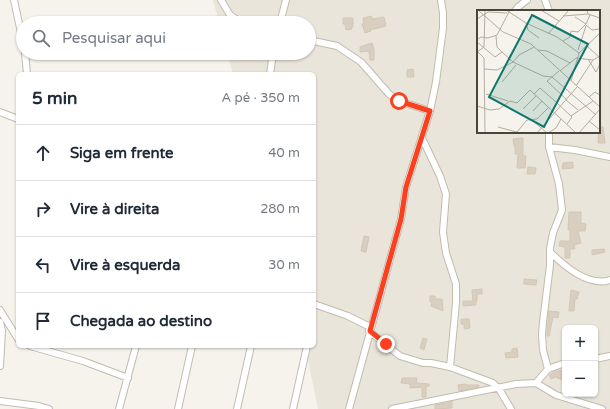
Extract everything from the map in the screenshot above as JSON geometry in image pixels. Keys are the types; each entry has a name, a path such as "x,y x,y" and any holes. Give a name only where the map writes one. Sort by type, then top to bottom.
{"street":[{"path":"14,0 17,16"},
{"path":"221,0 232,16"},
{"path":"282,16 286,0"},
{"path":"349,409 401,219 406,187 430,111 436,82 443,28 441,0"},
{"path":"516,10 527,0"},
{"path":"545,0 549,10"},
{"path":"316,42 337,46 361,62 389,94 399,101 430,111"},
{"path":"26,60 27,72"},
{"path":"270,72 271,60"},
{"path":"0,112 16,118"},
{"path":"548,369 543,350 542,334 553,233 562,210 559,184 549,146 549,133"},
{"path":"422,138 440,176 446,194 443,232 446,254 456,284 456,303 450,367"},
{"path":"549,146 610,157"},
{"path":"550,252 565,266 580,275 597,282 610,280"},
{"path":"316,305 348,316 370,329 400,356 423,363 450,367 493,383 499,389 511,409"},
{"path":"0,310 16,336"},
{"path":"0,322 2,331 0,366"},
{"path":"37,348 83,361 128,378"},
{"path":"120,409 136,348"},
{"path":"178,409 192,348"},
{"path":"237,409 251,348"},
{"path":"293,409 307,348"},
{"path":"598,358 610,356"},
{"path":"536,383 548,369 562,364"},
{"path":"392,409 448,397 499,389 516,384 536,383 556,395 601,409"},
{"path":"0,401 49,409"}],"shaded area":[{"path":"213,0 610,0 610,409 318,409 305,348 316,348 316,72 232,72 229,60 316,60 316,16 217,16"}],"building":[{"path":"371,16 373,19 384,17 386,26 370,30 371,31 365,33 362,24 364,24 363,18"},
{"path":"343,18 353,18 352,29 346,30 345,24 343,24"},
{"path":"372,43 374,49 374,60 370,60 369,51 360,52 360,47"},
{"path":"413,69 414,77 407,77 407,70"},
{"path":"600,127 603,127 605,143 598,143"},
{"path":"523,138 523,156 526,156 525,168 517,168 518,154 515,154 513,139"},
{"path":"573,162 573,168 562,169 563,163"},
{"path":"528,167 536,168 535,174 527,174"},
{"path":"569,212 581,212 581,223 586,224 585,231 578,231 581,243 574,245 575,249 570,249 570,258 565,258 565,247 559,246 560,241 570,241 570,230 568,230"},
{"path":"364,236 369,237 366,252 361,251"},
{"path":"604,249 605,252 592,255 592,250"},
{"path":"524,279 537,280 536,285 524,284"},
{"path":"482,289 482,294 477,294 476,305 463,306 463,301 473,301 472,290"},
{"path":"571,290 579,292 577,299 575,299 574,311 569,311"},
{"path":"430,296 435,296 436,299 442,299 443,311 431,306 432,302 430,302"},
{"path":"549,311 559,312 558,318 553,317 549,336 547,336 547,334"},
{"path":"461,319 469,319 470,328 464,329 464,324 461,324"},
{"path":"423,338 427,339 424,350 420,348"},
{"path":"517,348 518,357 506,358 505,353 512,352 512,349"},
{"path":"562,370 562,379 557,378 558,376 551,379 549,375 556,371"},
{"path":"402,378 417,378 416,383 429,384 429,386 426,387 426,397 422,397 422,387 410,388 410,384 401,383"},
{"path":"458,385 479,385 479,387 459,391"},
{"path":"452,401 452,408 435,409 435,405"}],"route":[{"path":"386,344 370,331 401,219 406,187 430,111 399,101"}]}
